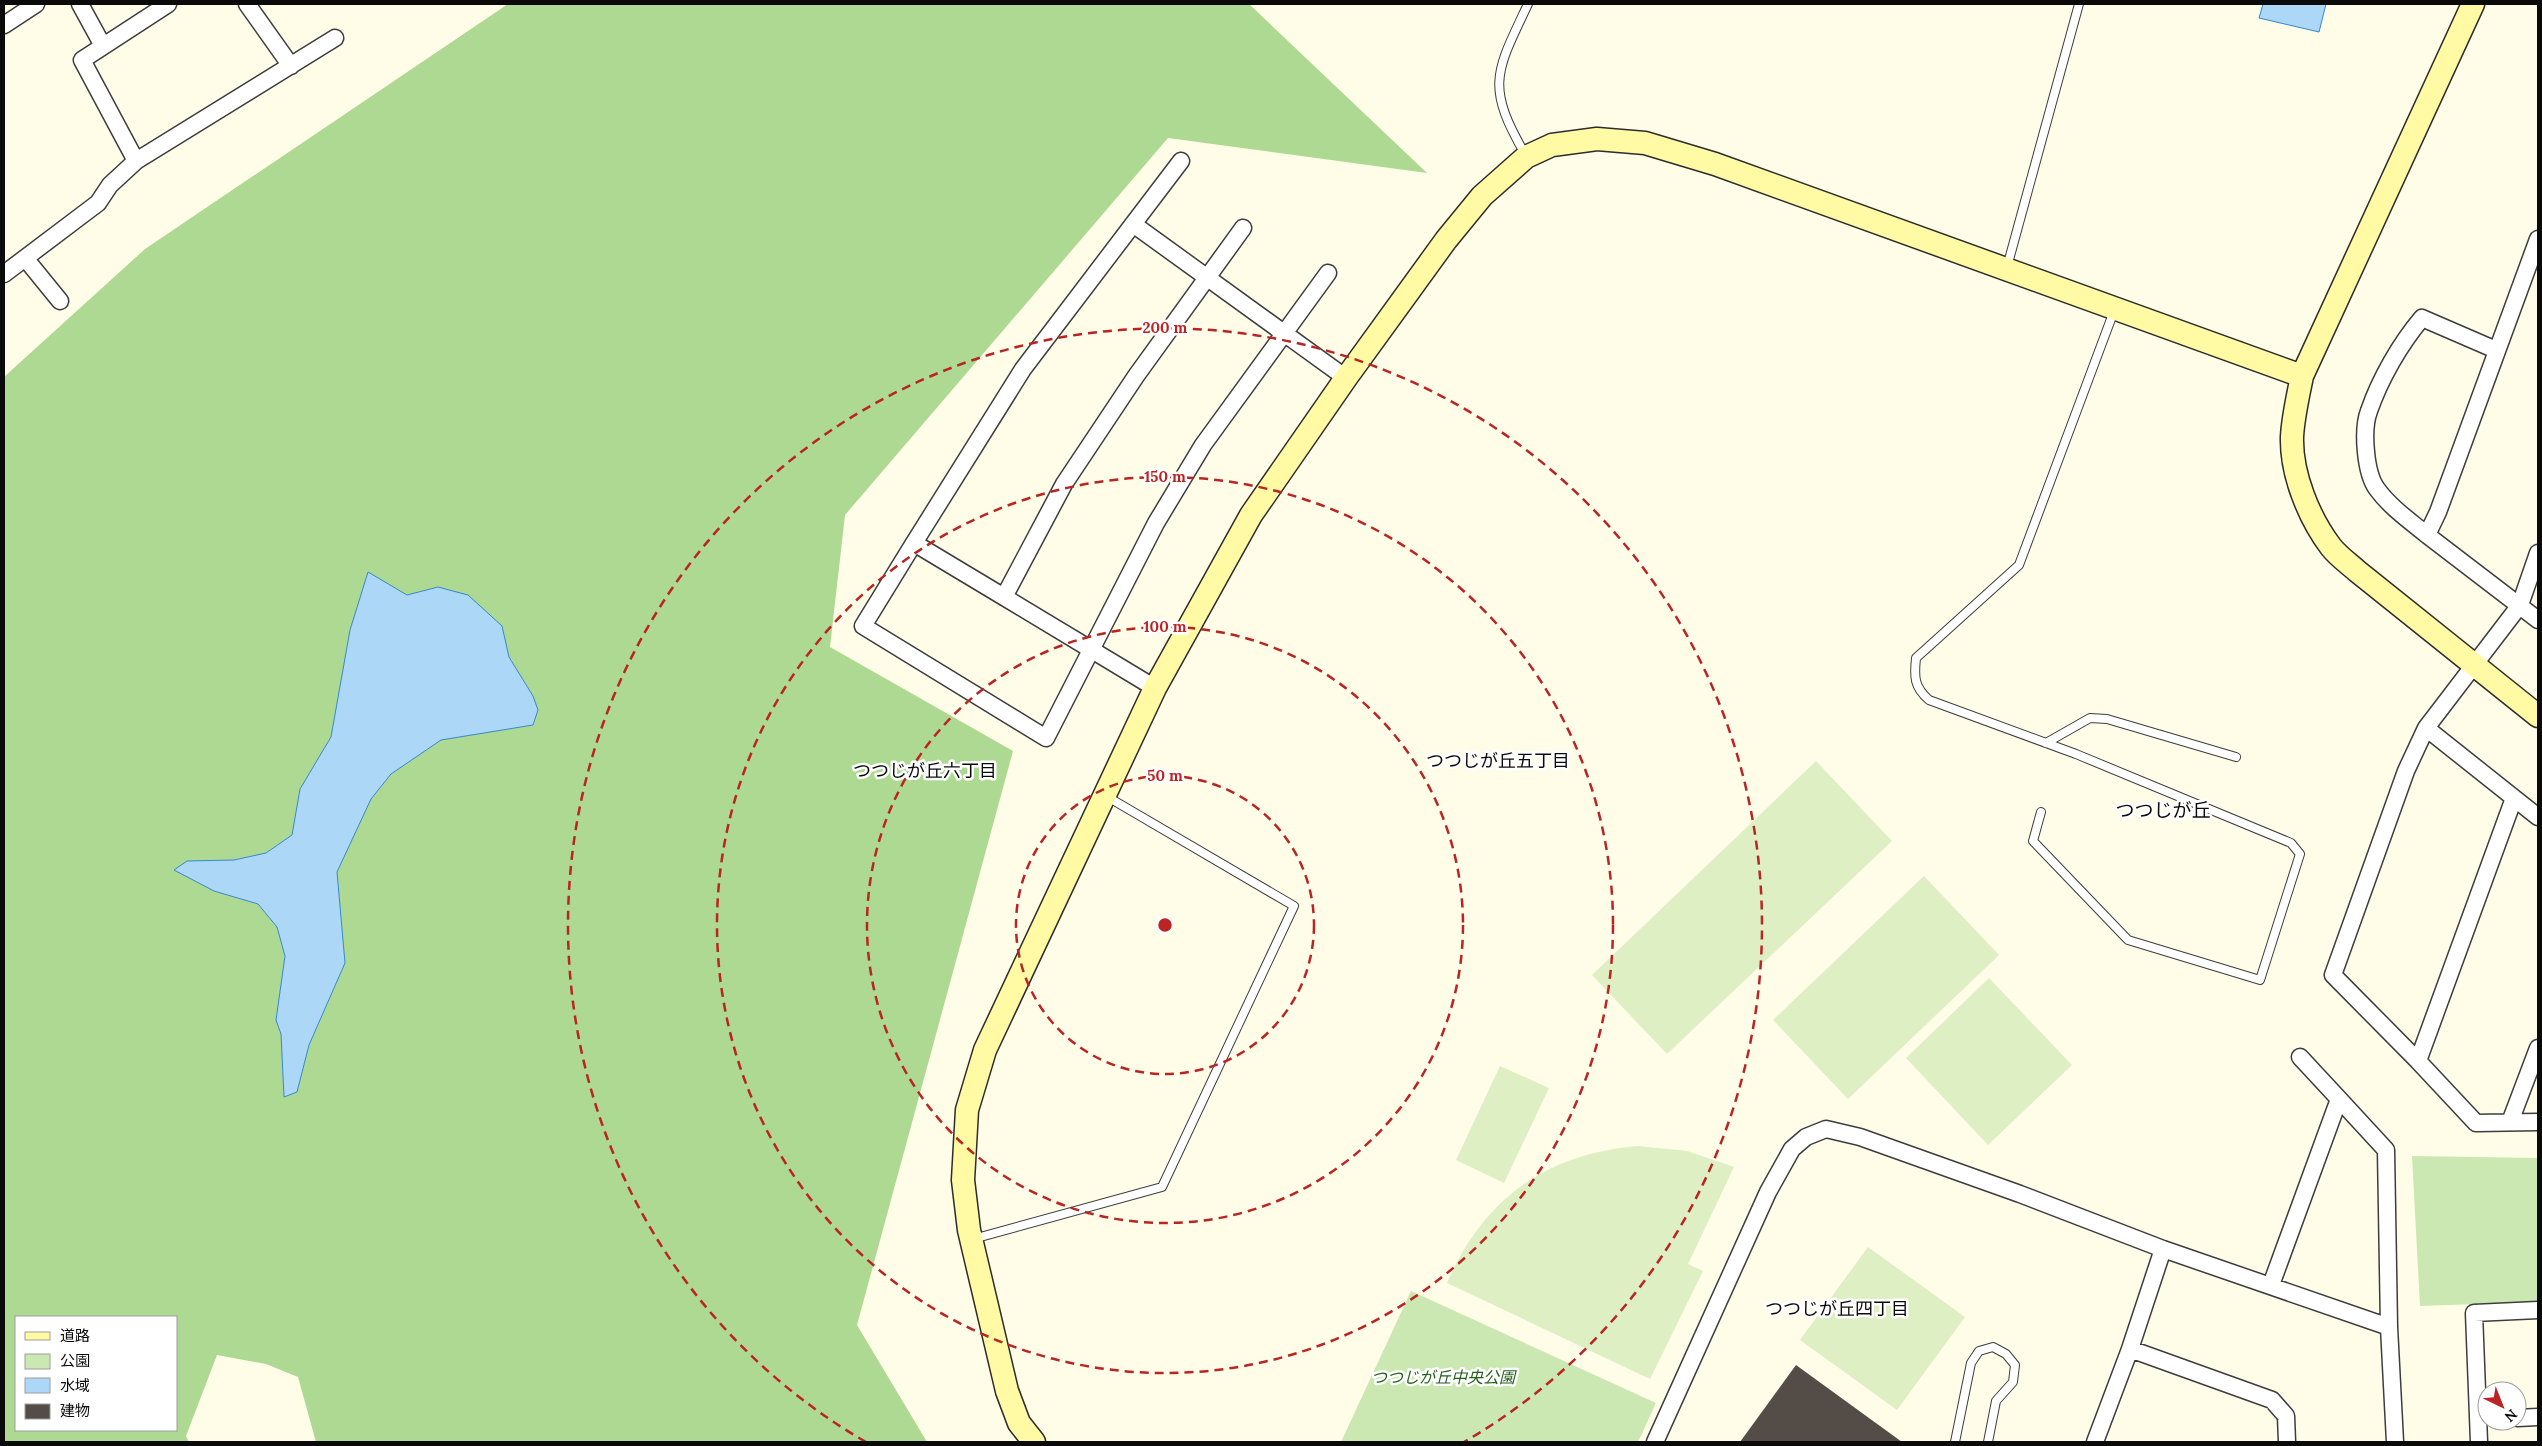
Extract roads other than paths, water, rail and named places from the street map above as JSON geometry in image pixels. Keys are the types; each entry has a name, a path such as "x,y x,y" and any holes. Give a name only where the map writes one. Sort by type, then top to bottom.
{"street":[{"path":"4,25 36,4"},
{"path":"80,4 103,46"},
{"path":"136,162 82,60 168,4"},
{"path":"247,4 290,66"},
{"path":"2473,4 2302,376 2292,438 2295,467 2304,498 2314,521 2332,548 2344,560 2538,716"},
{"path":"4,274 98,204 110,185 136,162 335,38"},
{"path":"1034,1442 1019,1423 1007,1391 971,1239 963,1180 967,1110 982,1058 1155,688 1251,515 1346,378 1452,232 1482,196 1526,157 1552,145 1597,139 1645,143 1715,164 2302,376"},
{"path":"1181,161 1023,369 862,626 1046,738 1161,515 1204,445 1328,273"},
{"path":"1133,224 1346,378"},
{"path":"1004,597 1064,484 1136,376 1243,228"},
{"path":"2427,535 2438,512 2538,239"},
{"path":"25,258 60,301"},
{"path":"2496,350 2422,318 2410,332 2368,412 2366,436 2367,462 2376,488 2396,510 2538,620"},
{"path":"914,543 1155,688"},
{"path":"2538,553 2520,605 2426,728 2406,770 2333,974 2476,1123 2538,1122"},
{"path":"2426,728 2538,817"},
{"path":"2418,1061 2514,798"},
{"path":"2510,1122 2538,1048"},
{"path":"2300,1057 2386,1150 2389,1327 2395,1442"},
{"path":"2271,1285 2339,1099"},
{"path":"1654,1442 1768,1192 1792,1150 1806,1137 1826,1129 1860,1137 2020,1194 2163,1250 2271,1285 2389,1327"},
{"path":"2095,1442 2130,1349 2163,1250"},
{"path":"2479,1381 2474,1312 2538,1310"},
{"path":"2130,1349 2272,1400 2286,1416 2287,1442"}],"lane":[{"path":"1526,157 1508,126 1499,100 1498,79 1505,52 1528,4"},
{"path":"2006,269 2079,4"},
{"path":"2041,812 2033,841 2128,940 2260,980 2300,854 2291,843 2046,743 1929,700 1918,691 1914,676 1916,658 2019,566 2115,309"},
{"path":"2046,743 2090,718 2107,718 2236,757"},
{"path":"971,1239 1162,1187 1294,906 1104,795"},
{"path":"1955,1442 1971,1363 1979,1351 1992,1347 2006,1354 2015,1365 2013,1382 1996,1400 1988,1442"}],"water":[{"path":"2263,4 2326,4 2319,32 2259,18"},
{"path":"368,572 407,595 438,587 468,595 502,626 509,657 533,696 538,710 533,725 441,740 391,774 371,799 337,872 345,963 309,1045 297,1092 284,1097 281,1034 276,1020 285,956 277,927 258,904 214,891 174,870 187,861 234,860 266,853 292,835 300,789 331,737 350,630"}],"district":[{"name":"つつじが丘五丁目","path":"1498,761"},
{"name":"つつじが丘六丁目","path":"925,771"},
{"name":"つつじが丘","path":"2163,810"},
{"name":"つつじが丘四丁目","path":"1837,1309"}],"park label":[{"name":"つつじが丘中央公園","path":"1443,1377"}]}
